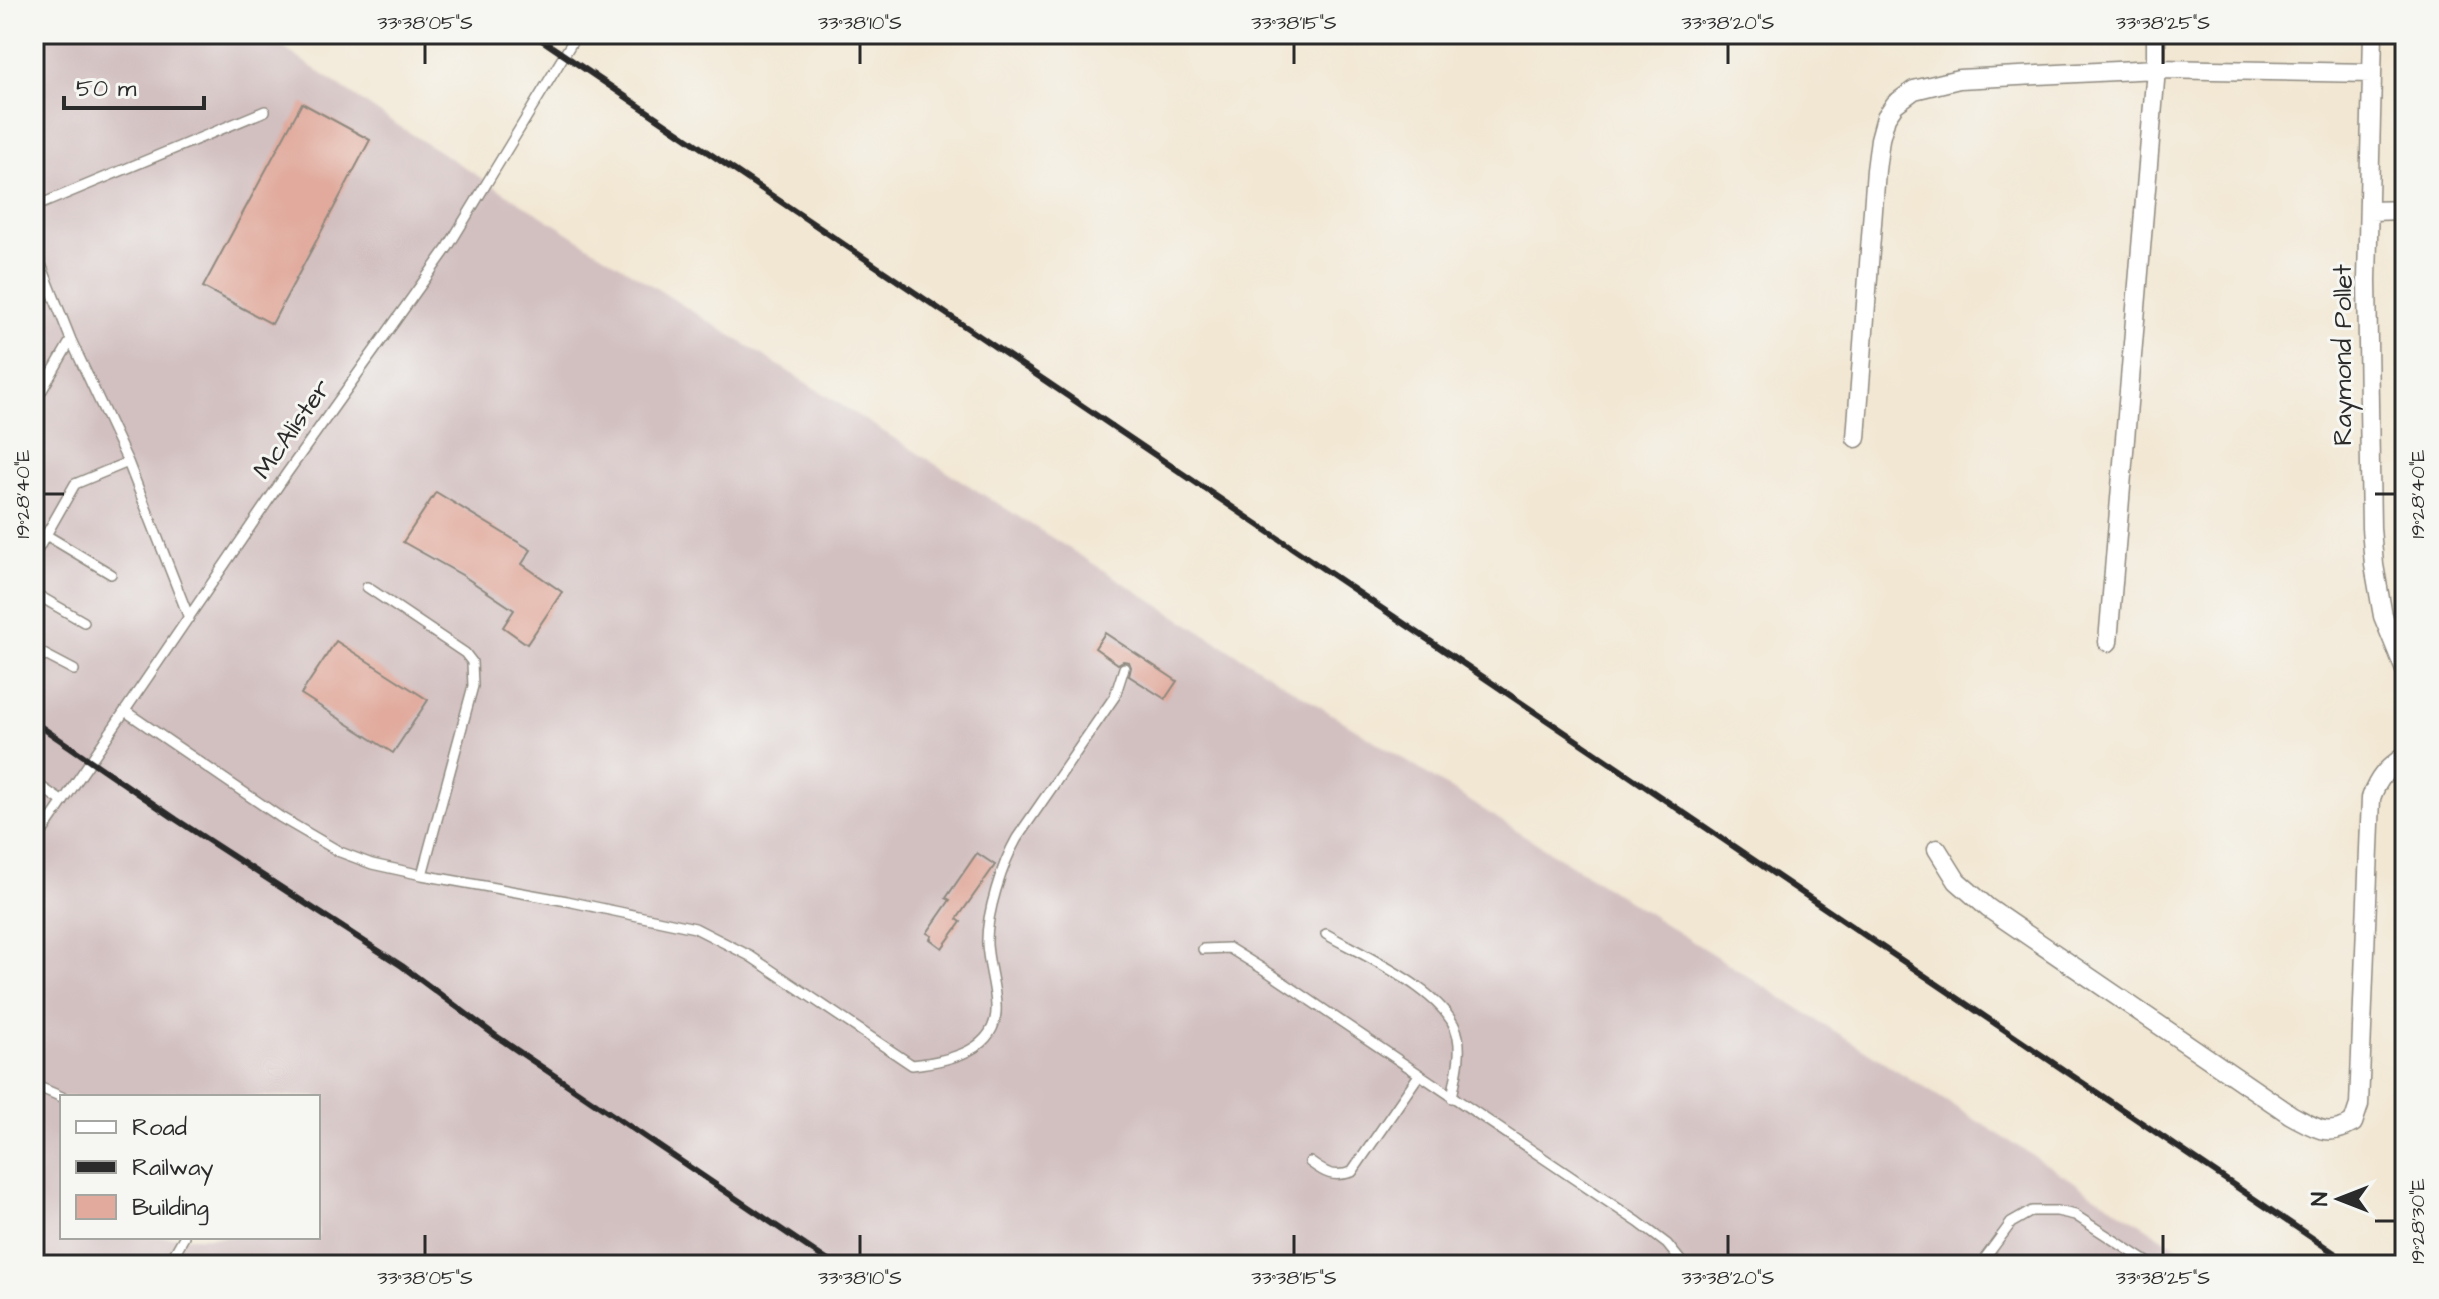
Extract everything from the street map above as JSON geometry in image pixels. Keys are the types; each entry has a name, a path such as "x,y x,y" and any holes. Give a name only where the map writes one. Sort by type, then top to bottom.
{"street":[{"path":"2108,642 2156,69 2156,34"},
{"name":"Raymond Pollet","path":"2373,34 2367,280 2373,553 2383,616 2405,670"},
{"path":"1856,438 1880,139 1886,117 1895,104 1914,90 1959,79 2156,69 2372,73"},
{"path":"2370,211 2405,210"},
{"path":"1937,849 1957,881 1988,908 2291,1115 2322,1131 2339,1131 2353,1123 2359,1105 2371,798 2378,779 2390,765 2405,756"}],"lane":[{"name":"McAlister","path":"34,844 287,473 448,247 577,34"},
{"path":"34,207 265,111"},
{"path":"34,247 38,269 128,462 189,618"},
{"path":"34,404 71,340"},
{"path":"34,556 75,484 128,462"},
{"path":"46,535 111,574"},
{"path":"367,587 465,653 472,662 473,686 422,875"},
{"path":"34,593 84,622"},
{"path":"34,649 74,670"},
{"path":"125,711 280,817 331,847 372,864 695,928 750,956 912,1065 954,1057 976,1048 986,1037 996,1008 987,944 989,922 1011,849 1115,696 1124,668"},
{"path":"34,782 63,802"},
{"path":"1326,934 1428,993 1445,1009 1453,1022 1459,1043 1452,1098"},
{"path":"1203,949 1216,947 1237,951 1638,1222 1667,1244 1684,1265"},
{"path":"1310,1162 1333,1176 1352,1172 1419,1075"},
{"path":"34,1085 60,1096"},
{"path":"1980,1265 2011,1223 2032,1211 2075,1215 2152,1265"},
{"path":"168,1265 183,1239"}],"shaded area":[{"path":"34,34 263,34 394,123 2206,1265 34,1265"}],"building":[{"path":"302,103 370,140 272,324 203,287"},
{"path":"436,492 531,550 522,564 562,592 527,644 503,627 514,610 462,575 403,542"},
{"path":"1105,633 1177,681 1165,699 1129,676 1129,662 1118,664 1095,648"},
{"path":"336,641 428,700 393,753 301,694"},
{"path":"977,853 995,865 957,919 961,922 942,948 927,933 950,900 946,898"}],"railway":[{"path":"533,34 2352,1265"},
{"path":"34,722 177,820 402,966 496,1036 834,1265"}]}
